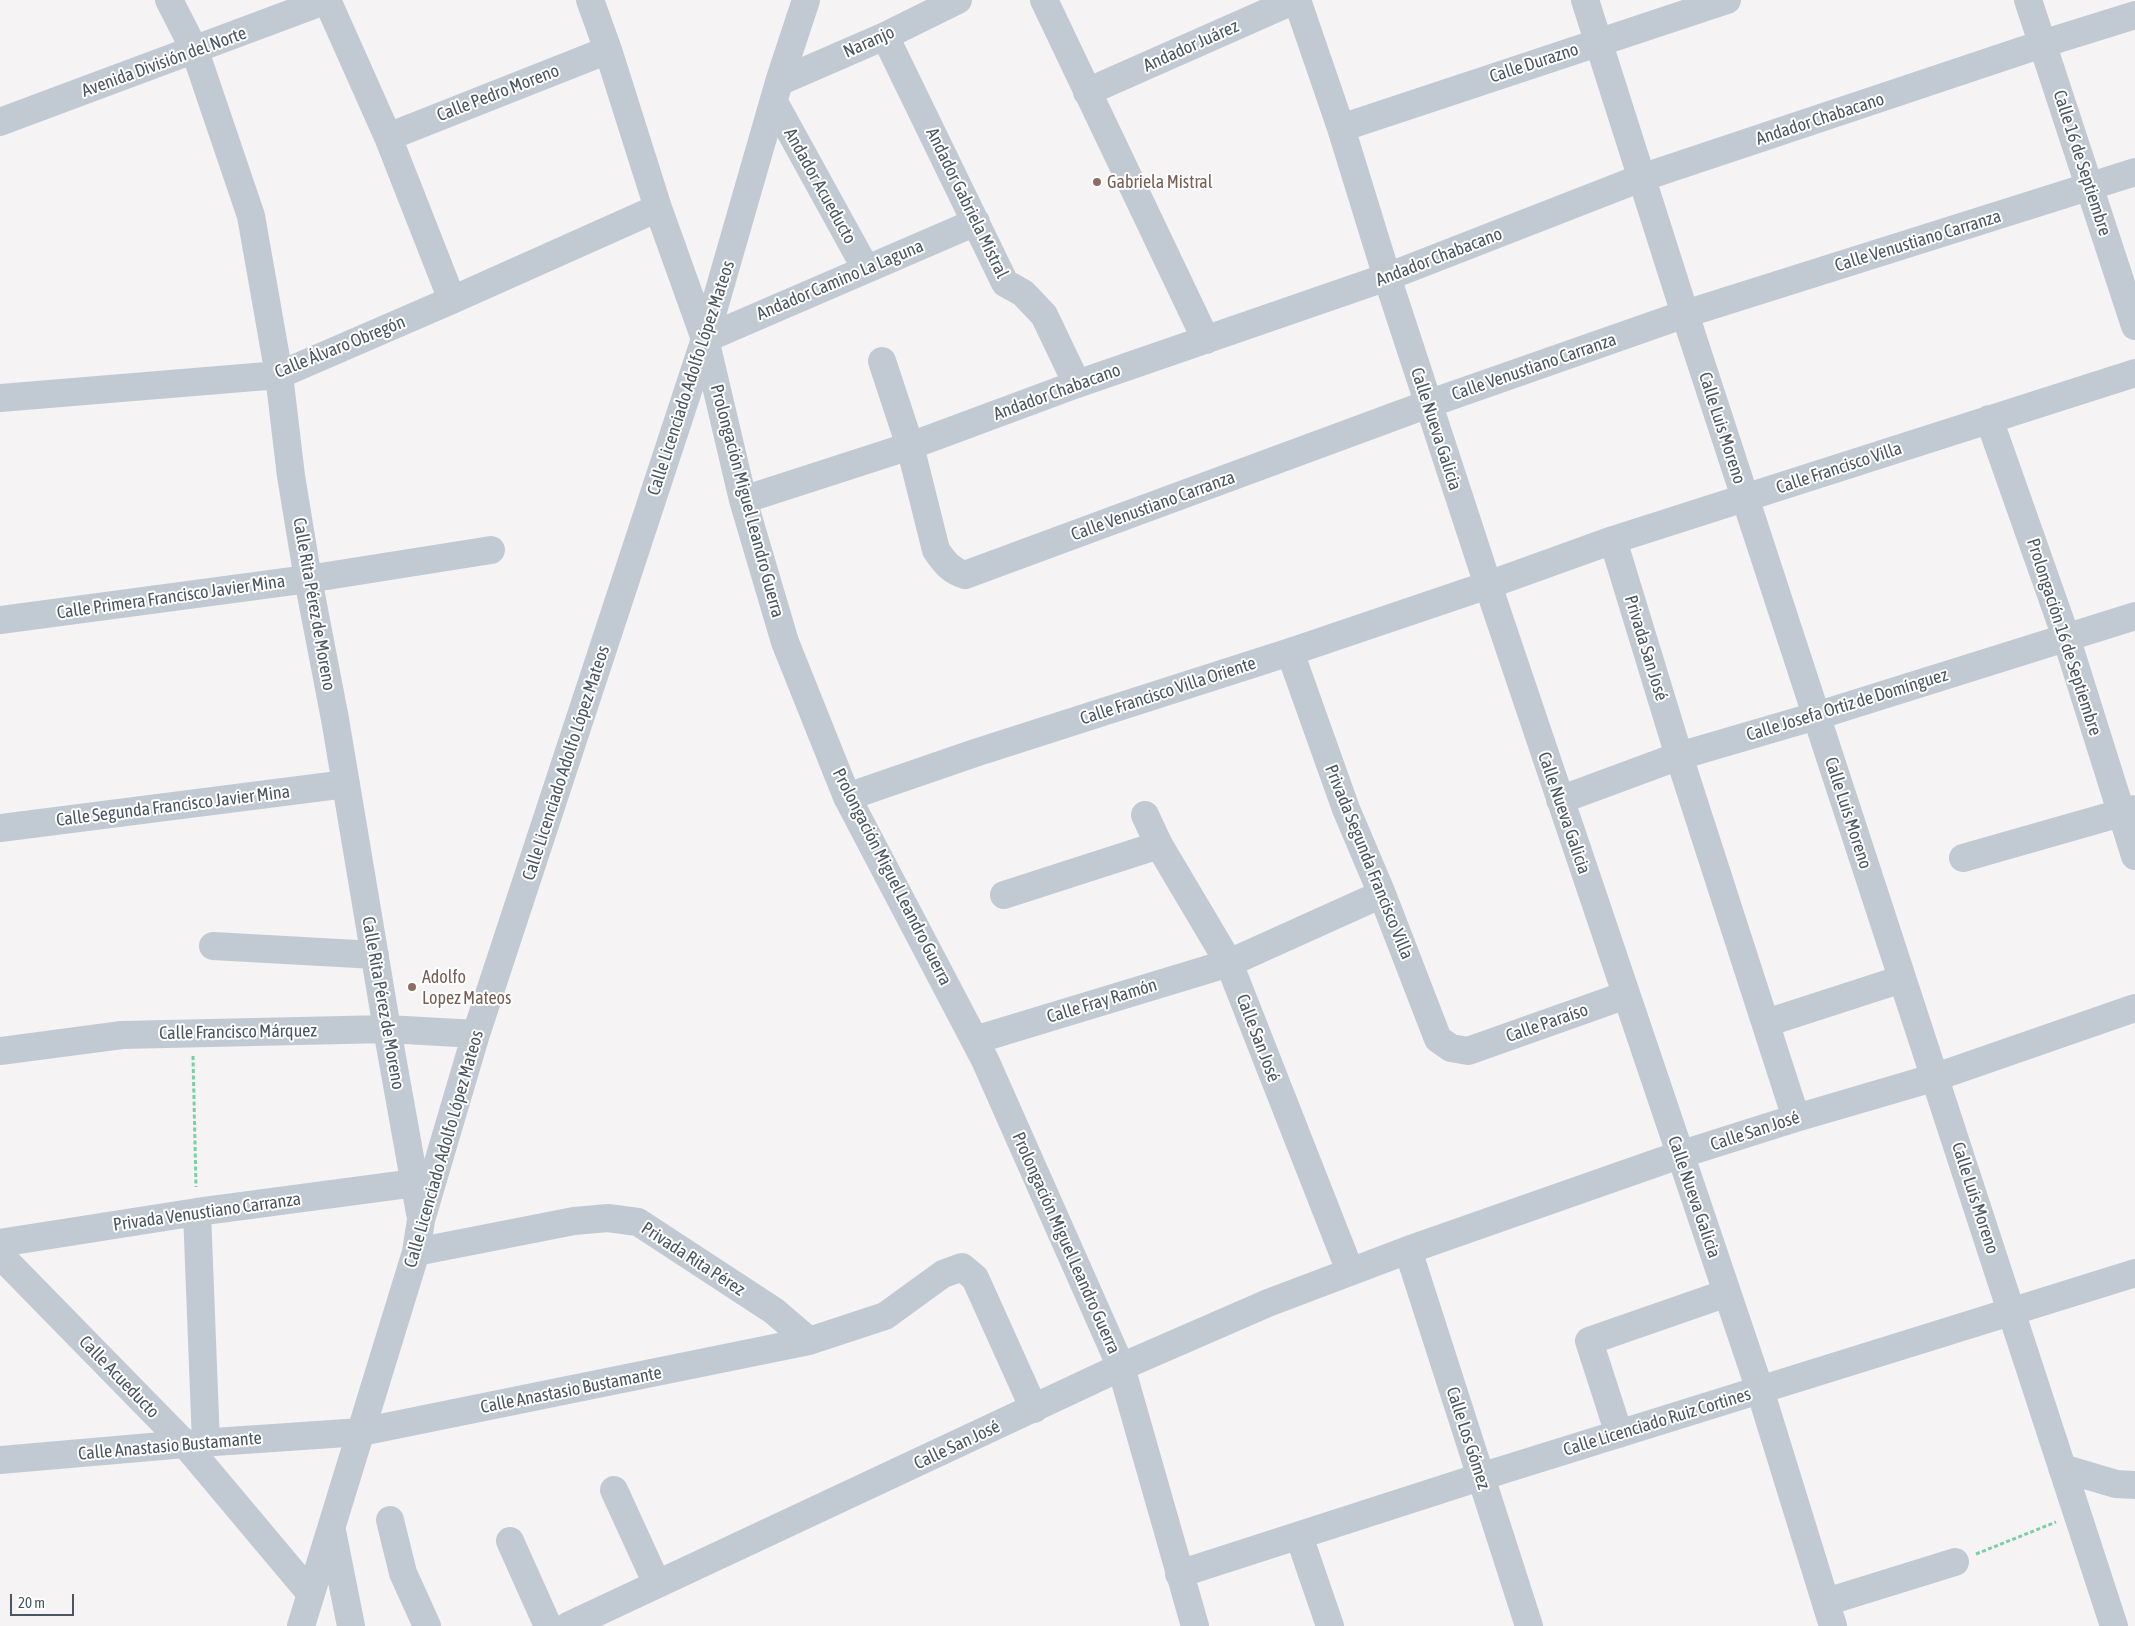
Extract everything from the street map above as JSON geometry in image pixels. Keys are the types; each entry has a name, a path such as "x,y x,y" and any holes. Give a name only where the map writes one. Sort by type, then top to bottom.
{"street":[{"name":"Calle Rita Pérez de Moreno","path":"169,0 195,51 251,216 279,375 290,476 422,1220"},
{"name":"Avenida División del Norte","path":"0,122 195,51 327,0"},
{"path":"327,0 388,137 452,300"},
{"name":"Prolongación Miguel Leandro Guerra","path":"590,0 608,50 658,208 705,339 743,500 785,642 847,797 975,1040 1121,1367 1195,1626"},
{"name":"Calle Licenciado Adolfo López Mateos","path":"301,1626 416,1252 422,1220 476,1034 705,339 777,92 806,0"},
{"name":"Naranjo","path":"777,92 958,0"},
{"path":"1044,0 1206,340"},
{"name":"Andador Juárez","path":"1088,92 1296,0"},
{"name":"Calle Nueva Galicia","path":"1296,0 1341,128 1387,277 1488,585 1679,1155 1760,1390 1829,1614"},
{"name":"Calle Luis Moreno","path":"1585,0 1685,314 2114,1626"},
{"name":"Calle Durazno","path":"1341,128 1727,0"},
{"name":"Calle 16 de Septiembre","path":"2028,0 2135,326"},
{"name":"Andador Chabacano","path":"743,500 910,446 1078,384 1387,277 1641,178 2042,44 2135,16"},
{"name":"Andador Gabriela Mistral","path":"885,36 1005,283 1023,293 1044,315 1078,384"},
{"name":"Calle Pedro Moreno","path":"388,137 608,50"},
{"name":"Andador Acueducto","path":"777,92 866,269"},
{"name":"Calle Venustiano Carranza","path":"882,360 910,446 936,550 944,562 955,572 965,575 1428,404 1685,314 2090,188 2135,172"},
{"name":"Calle Álvaro Obregón","path":"0,398 279,375 658,208"},
{"name":"Andador Camino La Laguna","path":"705,339 976,222"},
{"name":"Calle Francisco Villa","path":"1488,585 1613,540 2135,373"},
{"name":"Prolongación 16 de Septiembre","path":"1989,419 2128,811 2135,856"},
{"name":"Privada San José","path":"1613,540 1679,756"},
{"name":"Calle Primera Francisco Javier Mina","path":"0,620 308,579 491,550"},
{"name":"Calle Francisco Villa Oriente","path":"847,797 975,753 1290,652 1488,585"},
{"name":"Calle Josefa Ortiz de Domínguez","path":"1560,800 1679,756 1816,716 2135,616"},
{"name":"Privada Segunda Francisco Villa","path":"1290,652 1346,809 1382,894 1438,1039 1450,1048 1468,1051"},
{"path":"1679,756 1796,1118"},
{"name":"Calle Segunda Francisco Javier Mina","path":"0,828 346,784"},
{"path":"1963,858 2128,811"},
{"name":"Calle San José","path":"1145,815 1159,845 1229,963 1350,1271"},
{"path":"1004,895 1159,845"},
{"name":"Calle Fray Ramón","path":"975,1040 1229,963 1382,894"},
{"path":"213,946 375,956"},
{"path":"1766,1023 1902,978"},
{"name":"Calle Paraíso","path":"1468,1051 1626,995"},
{"name":"Calle San José","path":"568,1626 1121,1367 1268,1303 1408,1250 1679,1155 1936,1077 2135,1008"},
{"name":"Calle Francisco Márquez","path":"0,1051 122,1035 387,1029 476,1034"},
{"name":"Privada Venustiano Carranza","path":"0,1243 197,1212 415,1183"},
{"path":"196,1444 197,1212"},
{"name":"Privada Rita Pérez","path":"416,1252 574,1220 608,1218 638,1222 774,1311 809,1341"},
{"name":"Calle Los Gómez","path":"1408,1250 1528,1626"},
{"name":"Calle Acueducto","path":"0,1255 196,1444 311,1594"},
{"name":"Calle Anastasio Bustamante","path":"0,1460 361,1432 809,1341 886,1316 943,1274 962,1268 975,1278 1034,1409"},
{"name":"Calle Licenciado Ruiz Cortines","path":"1179,1574 2135,1273"},
{"path":"1619,1434 1589,1340 1727,1293"},
{"path":"2062,1468 2116,1484 2135,1485"},
{"path":"614,1490 657,1584"},
{"path":"390,1520 403,1573 427,1626"},
{"path":"331,1527 350,1626"},
{"path":"1299,1536 1330,1626"},
{"path":"510,1541 548,1626"},
{"path":"1829,1614 1955,1562"}],"path":[{"path":"192,1033 197,1212"},
{"path":"1955,1562 2077,1513"}],"place":[{"name":"Gabriela Mistral","path":"1097,182"},
{"name":"Adolfo Lopez Mateos","path":"412,987"}]}
